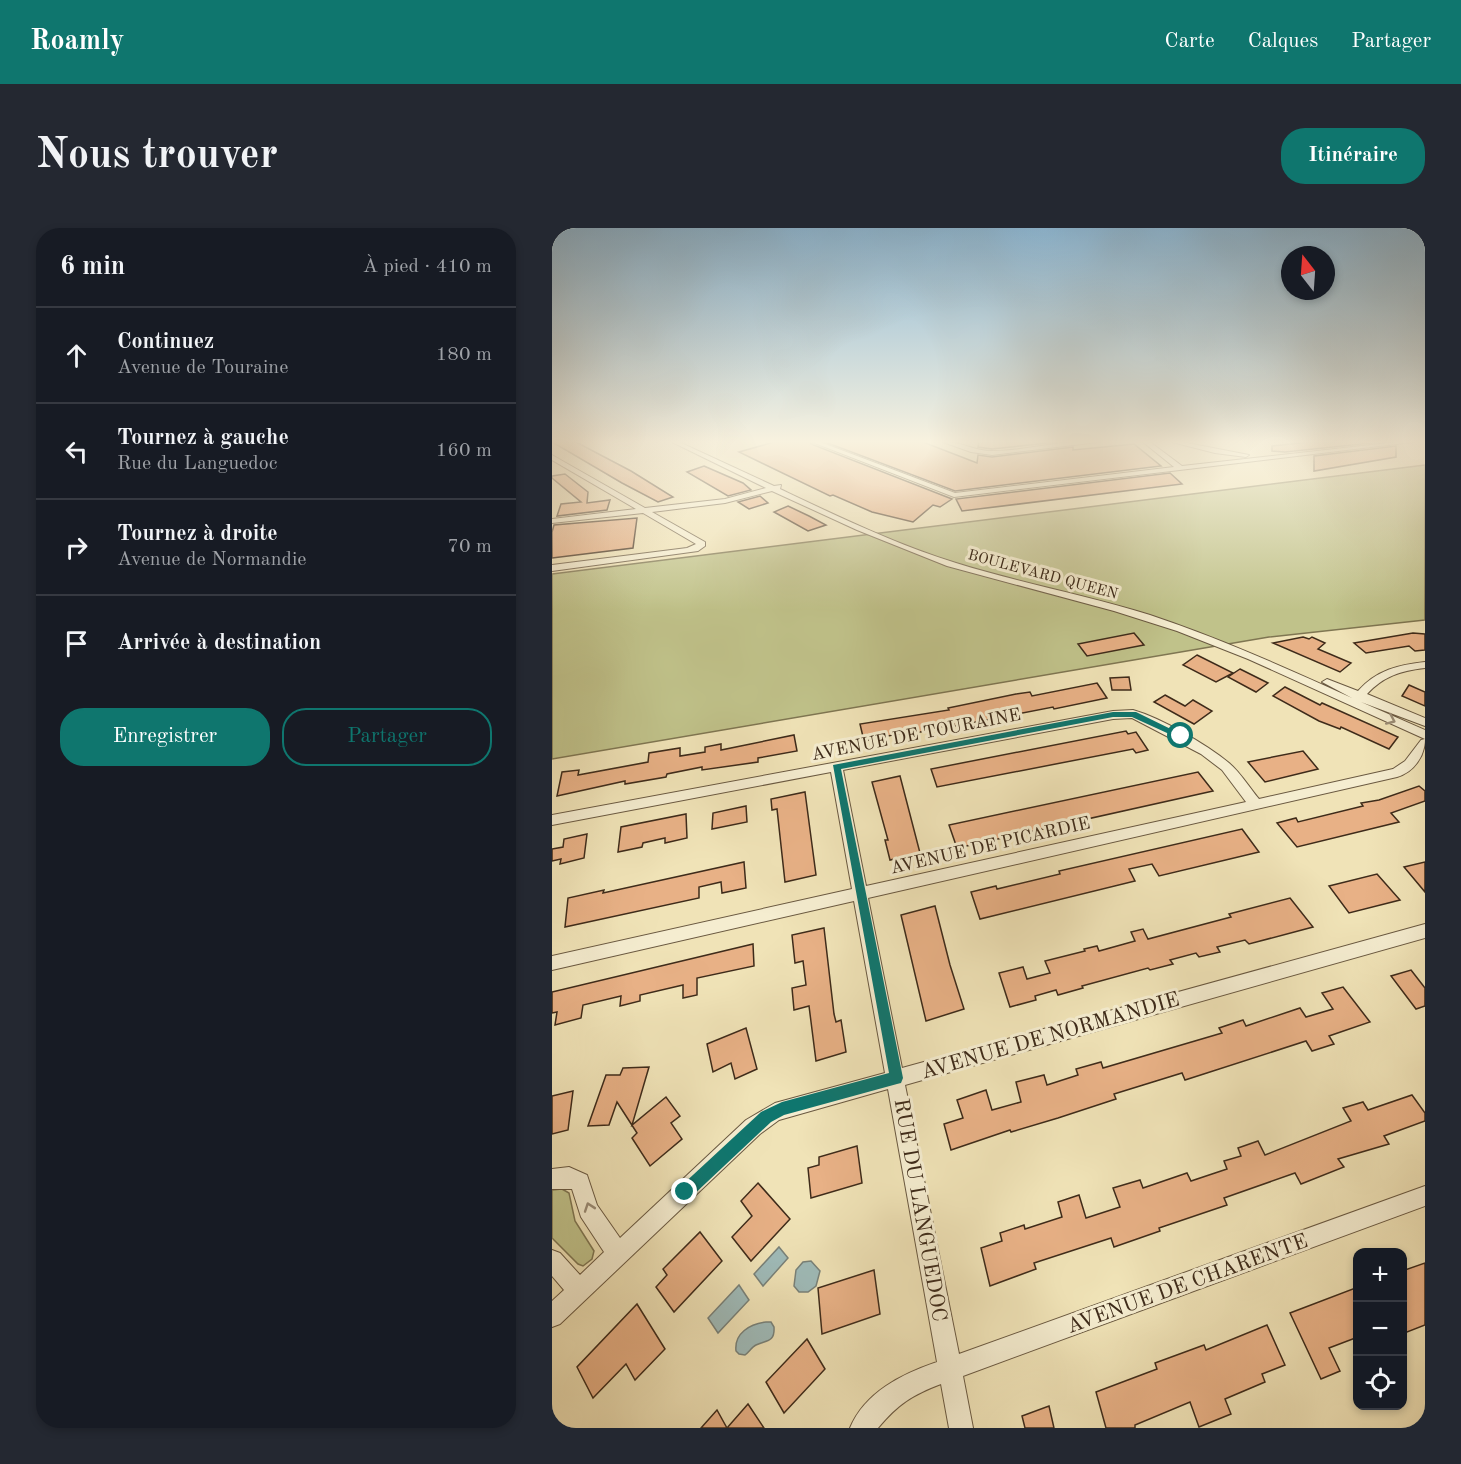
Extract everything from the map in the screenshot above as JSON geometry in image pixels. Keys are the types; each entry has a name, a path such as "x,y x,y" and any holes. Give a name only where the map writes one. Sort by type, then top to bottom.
{"street":[{"path":"552,568 687,551 701,546 699,542 623,498"},
{"path":"552,520 738,498"},
{"name":"BOULEVARD QUEEN","path":"805,498 924,555 970,570 1133,613 1225,643 1357,700 1425,735"},
{"path":"1357,700 1371,682 1386,671 1425,664"},
{"name":"BOULEVARD QUEEN","path":"1357,700 1425,722"},
{"name":"AVENUE DE TOURAINE","path":"552,820 1113,715 1133,714 1181,736 1217,759 1256,805"},
{"name":"AVENUE DE PICARDIE","path":"552,963 1397,773 1409,764 1425,743"},
{"name":"RUE DU LANGUEDOC","path":"836,767 897,1078 961,1428"},
{"name":"AVENUE DE NORMANDIE","path":"552,1316 766,1117 782,1109 1425,931"},
{"path":"552,1179 569,1177 580,1182 588,1210 619,1255"},
{"name":"AVENUE DE CHARENTE","path":"950,1370 1425,1196"},
{"path":"552,1261 578,1292"},
{"path":"862,1428 888,1398 911,1383 950,1370"}],"green space":[{"path":"1161,498 1425,498 1425,620 1269,637 552,759 552,574"},
{"path":"562,1189 569,1193 575,1221 594,1251 592,1259 583,1266 578,1264 552,1238 552,1190"}],"water":[{"path":"779,1247 788,1258 763,1286 754,1274"},
{"path":"811,1261 820,1271 816,1286 808,1292 799,1292 794,1286 796,1270 803,1262"},
{"path":"739,1285 749,1300 718,1333 708,1318"},
{"path":"771,1322 774,1327 773,1336 755,1346 745,1355 739,1354 736,1351 736,1345 740,1334 749,1327"}],"building":[{"path":"576,498 587,498 587,503 610,500 607,510 557,516 561,504 581,502"},
{"path":"650,498 670,498 658,502"},
{"path":"762,498 768,503 749,509 738,502"},
{"path":"840,498 952,499 940,507 933,505 913,522 872,512"},
{"path":"964,498 1068,498 962,511 956,499"},
{"path":"788,506 826,525 808,531 774,512"},
{"path":"637,518 633,548 552,558 554,525"},
{"path":"1134,633 1144,645 1087,656 1078,644"},
{"path":"1413,633 1425,634 1425,650 1415,651 1409,646 1366,653 1354,643"},
{"path":"1303,637 1309,639 1312,637 1325,643 1318,649 1351,663 1340,672 1273,643"},
{"path":"1197,655 1233,673 1216,682 1183,665"},
{"path":"1240,669 1268,683 1256,692 1228,677"},
{"path":"1129,677 1131,690 1112,690 1110,678"},
{"path":"1097,683 1107,698 955,726 954,724 903,736 902,733 864,741 860,724 949,710 948,708 1016,694 1030,692 1032,696"},
{"path":"1409,685 1425,692 1425,706 1402,696"},
{"path":"1285,687 1320,705 1322,703 1398,737 1389,749 1341,727 1340,729 1319,721 1273,696"},
{"path":"1165,695 1185,706 1193,700 1212,711 1194,724 1154,702"},
{"path":"1126,731 1128,734 1136,732 1148,750 1136,753 1133,749 937,787 931,769"},
{"path":"794,735 797,751 758,758 758,762 702,770 702,767 667,774 666,777 625,784 625,781 557,796 562,772 579,770 578,775 648,762 649,753 680,748 680,756 705,752 705,747 721,744 721,750"},
{"path":"1303,751 1318,769 1265,782 1248,762"},
{"path":"1198,772 1213,791 957,848 949,825"},
{"path":"900,776 920,853 890,860 885,840 888,840 872,782"},
{"path":"1419,786 1425,791 1425,801 1391,813 1399,822 1297,847 1277,823 1296,818 1298,822 1363,806 1361,803 1379,800"},
{"path":"805,792 816,875 785,882 777,809 772,810 771,799"},
{"path":"746,806 747,822 712,829 713,813"},
{"path":"686,814 687,838 665,843 665,838 643,843 642,847 618,852 621,827"},
{"path":"1242,829 1259,852 1159,876 1152,864 1129,869 1135,881 980,919 971,892 996,886 997,889 1060,874 1059,871"},
{"path":"587,834 584,858 560,864 561,859 552,861 552,849 563,847 564,839"},
{"path":"744,862 746,888 722,893 721,882 699,887 699,898 565,927 568,898 604,890 603,893"},
{"path":"1425,862 1425,892 1404,867"},
{"path":"1377,874 1400,900 1349,913 1329,886"},
{"path":"1290,898 1313,927 1249,944 1245,940 1217,947 1220,952 1199,957 1196,953 1170,960 1173,964 1150,970 1148,968 1058,995 1056,990 1035,996 1036,1000 1010,1007 999,973 1023,967 1027,979 1050,973 1045,961 1097,946 1099,951 1135,941 1131,932 1143,929 1148,939 1231,917 1229,914"},
{"path":"935,906 964,1009 926,1021 901,915"},
{"path":"824,928 834,1014 836,1022 841,1020 846,1052 816,1061 809,1006 794,1010 792,988 806,985 803,961 795,963 792,935"},
{"path":"753,944 754,966 697,978 697,995 683,998 683,985 640,995 640,1001 620,1006 621,996 583,1005 581,1018 555,1025 557,1012 552,1013 552,992"},
{"path":"1411,970 1425,988 1425,1006 1416,1009 1391,976"},
{"path":"1343,987 1370,1022 1329,1036 1334,1044 1312,1051 1306,1041 1185,1080 1182,1073 1114,1094 1116,1099 951,1150 944,1124 963,1118 957,1100 986,1090 992,1110 1021,1102 1016,1082 1044,1075 1047,1085 1078,1075 1076,1069 1101,1062 1103,1068 1222,1033 1219,1028 1243,1020 1246,1026 1300,1008 1306,1017 1333,1009 1322,993"},
{"path":"746,1028 757,1069 735,1079 731,1063 713,1072 707,1044"},
{"path":"649,1067 632,1125 666,1097 680,1116 671,1123 682,1139 650,1166 632,1138 637,1133 617,1102 609,1125 588,1126 606,1075 620,1075 623,1068"},
{"path":"573,1091 568,1130 552,1134 552,1096"},
{"path":"1412,1095 1425,1113 1425,1121 1384,1136 1389,1144 1338,1159 1344,1167 1301,1184 1295,1173 1224,1198 1227,1205 1159,1228 1160,1231 1114,1247 1111,1238 1034,1263 1036,1269 990,1286 981,1248 1002,1241 1000,1233 1024,1225 1025,1229 1062,1217 1058,1202 1079,1195 1086,1218 1120,1207 1113,1188 1140,1180 1143,1188 1187,1173 1191,1181 1227,1169 1224,1161 1241,1156 1238,1148 1258,1141 1265,1155 1351,1121 1343,1108 1363,1102 1368,1110"},
{"path":"857,1146 862,1183 811,1198 808,1168 819,1165 819,1157"},
{"path":"758,1183 790,1219 751,1261 732,1237 752,1216 741,1201"},
{"path":"700,1232 722,1261 674,1312 656,1287 667,1275 663,1269"},
{"path":"1425,1263 1425,1325 1407,1332 1407,1302 1407,1269"},
{"path":"874,1270 880,1314 822,1334 818,1288"},
{"path":"1353,1289 1353,1339 1329,1348 1340,1371 1321,1379 1290,1313"},
{"path":"637,1304 665,1349 635,1380 626,1364 593,1398 577,1367"},
{"path":"1267,1325 1285,1365 1262,1374 1265,1382 1225,1399 1231,1414 1199,1427 1190,1402 1135,1425 1135,1428 1106,1428 1096,1392 1157,1369 1155,1363 1204,1345 1206,1350"},
{"path":"807,1339 825,1369 784,1413 766,1382"},
{"path":"748,1404 764,1428 727,1428"},
{"path":"1049,1406 1054,1428 1025,1428 1022,1416"},
{"path":"717,1410 727,1428 701,1428"}],"route":[{"path":"685,1192 766,1117 782,1109 897,1078 836,767 1113,715 1133,714 1181,736"}]}
